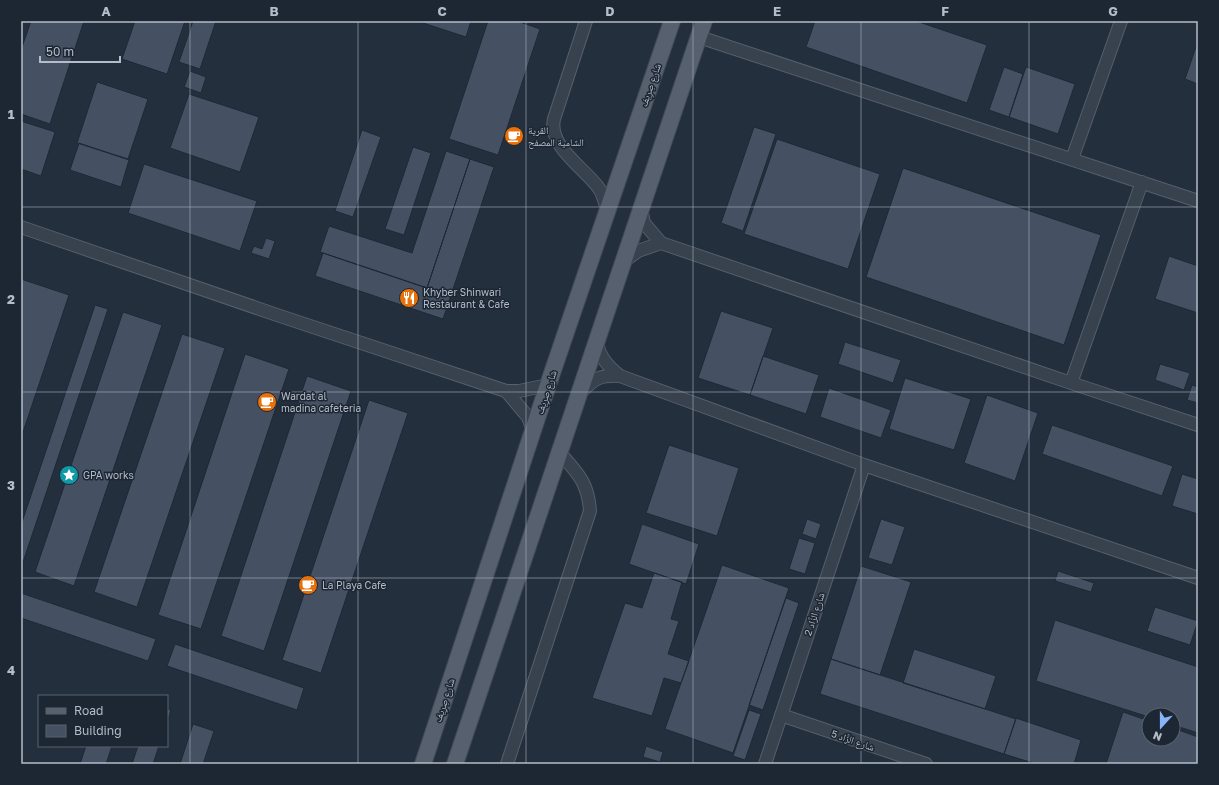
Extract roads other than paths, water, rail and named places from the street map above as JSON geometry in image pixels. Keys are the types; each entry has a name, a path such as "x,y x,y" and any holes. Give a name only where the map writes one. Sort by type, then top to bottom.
{"main road":[{"name":"شارع صِرِيف","path":"423,764 548,384 672,21"},
{"path":"455,764 704,21"}],"street":[{"path":"586,21 554,119 553,132 559,144 598,188 607,210"},
{"path":"1072,159 1121,21"},
{"path":"699,37 1198,201"},
{"path":"1071,383 1142,182"},
{"path":"641,209 644,223 661,243 1198,425"},
{"path":"21,227 259,309 506,391 519,391 548,384"},
{"path":"624,261 638,251 661,243"},
{"path":"597,343 599,355 607,366 620,376"},
{"path":"580,392 594,378 609,375 620,376 864,465 1198,578"},
{"path":"506,391 528,417 533,431"},
{"path":"508,764 590,510 589,494 582,479 560,453"},
{"name":"شارع الزَّاد 2","path":"765,764 864,465"},
{"name":"شارع الزَّاد 5","path":"781,715 926,764"}],"place":[{"name":"القرية الشامية المصفح","path":"514,136"},
{"name":"Khyber Shinwari Restaurant & Cafe","path":"409,298"},
{"name":"Wardat al madina cafeteria","path":"267,402"},
{"name":"GPA works","path":"69,475"},
{"name":"La Playa Cafe","path":"308,585"}]}
